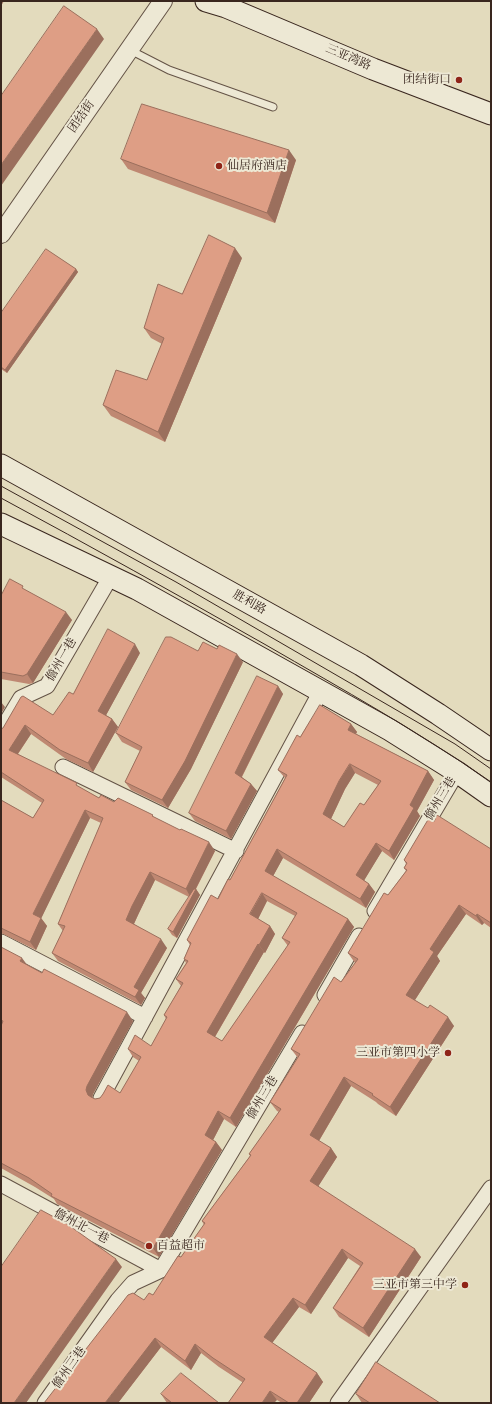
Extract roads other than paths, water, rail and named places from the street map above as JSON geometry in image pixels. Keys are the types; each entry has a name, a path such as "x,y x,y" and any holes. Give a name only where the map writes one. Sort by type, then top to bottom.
{"main road":[{"name":"三亚湾路","path":"206,1 226,7 373,69 491,114"},
{"name":"胜利路","path":"1,465 361,665 491,750"},
{"path":"1,524 111,576 321,691 390,730 457,772 491,796"}],"street":[{"name":"团结街","path":"1,234 163,1"},
{"name":"儋州一巷","path":"1,731 21,698 47,686 111,576"},
{"path":"101,1098 236,851 321,691"},
{"path":"63,767 236,851"},
{"name":"儋州三巷","path":"319,1004 457,772"},
{"path":"1,942 145,1017"},
{"name":"儋州三巷","path":"45,1403 118,1300 132,1283 161,1270 311,1018"},
{"name":"儋州北一巷","path":"1,1184 161,1270"},
{"path":"338,1403 491,1188"}],"lane":[{"path":"129,50 169,70 273,106"}],"tram line":[{"path":"1,486 176,582 455,744 491,769"},
{"path":"1,498 167,589 323,678 408,728 491,782"}],"place":[{"name":"团结街口","path":"459,80"},
{"name":"仙居府酒店","path":"219,166"},
{"name":"三亚市第四小学","path":"448,1053"},
{"name":"百益超市","path":"149,1246"},
{"name":"三亚市第三中学","path":"465,1285"}]}
